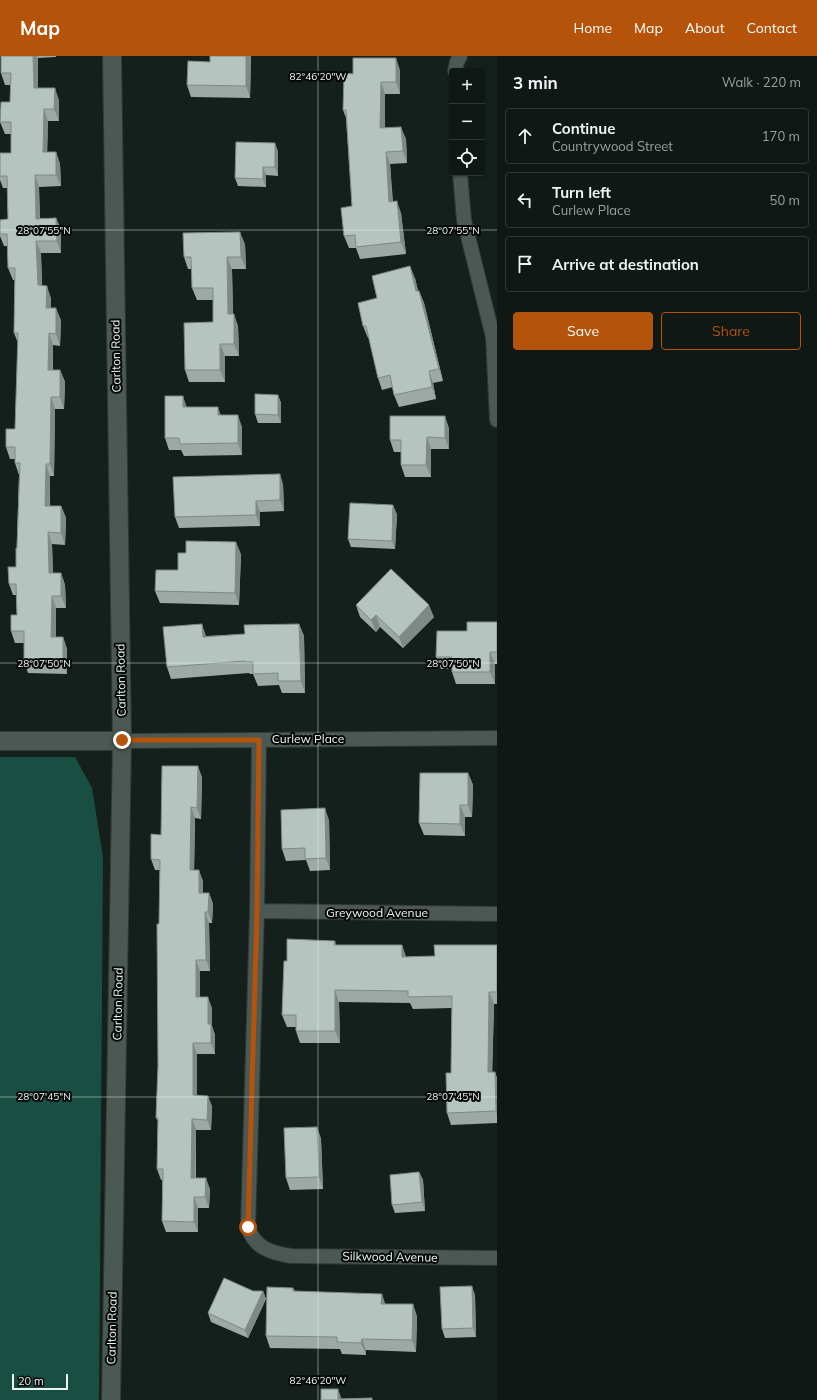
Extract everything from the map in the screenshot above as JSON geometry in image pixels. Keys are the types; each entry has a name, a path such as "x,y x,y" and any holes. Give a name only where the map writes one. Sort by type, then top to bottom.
{"street":[{"name":"Carlton Road","path":"111,1400 122,740 112,56"},
{"path":"456,68 460,56"},
{"path":"460,176 464,220 493,336 497,420"},
{"name":"Curlew Place","path":"0,741 497,738"},
{"name":"Silkwood Avenue","path":"259,740 257,912 248,1227 252,1237 260,1246 275,1253 284,1255 497,1258"},
{"name":"Greywood Avenue","path":"257,912 497,914"}],"green space":[{"path":"0,757 75,757 92,788 103,857 99,1400 0,1400"}],"building":[{"path":"1,56 33,56 34,88 55,88 54,109 44,109 43,152 56,152 56,175 35,175 36,219 56,218 57,241 36,241 38,285 47,286 46,308 56,308 56,334 49,333 48,370 60,370 60,397 51,397 50,464 46,464 45,506 61,506 61,533 48,532 49,573 61,573 61,596 52,596 51,637 63,637 63,662 24,661 24,631 11,631 11,615 17,615 16,584 9,584 8,567 16,567 20,463 15,463 15,447 6,447 6,429 15,429 18,333 14,333 15,268 8,268 7,234 0,234 0,220 8,219 7,176 0,176 0,153 11,153 11,122 0,122 1,102 10,102 11,73 1,73"},
{"path":"210,56 246,56 246,86 187,85 188,61 210,62"},
{"path":"353,58 396,58 396,82 381,82 380,128 401,127 403,151 386,152 389,202 397,201 401,242 356,247 355,235 344,236 341,208 352,206 346,110 343,110 344,73 353,74"},
{"path":"236,142 275,143 275,167 263,167 263,179 235,178"},
{"path":"240,232 241,257 227,257 228,314 234,314 234,344 220,344 220,370 185,370 184,323 213,322 213,288 192,288 191,257 184,257 183,233"},
{"path":"410,266 416,291 419,291 439,369 429,371 432,387 394,395 390,375 378,378 366,326 363,326 358,303 377,298 372,276"},
{"path":"255,394 278,395 278,415 255,414"},
{"path":"165,396 183,396 183,407 218,407 218,415 238,415 238,443 180,444 179,438 165,438"},
{"path":"390,416 445,416 445,438 427,437 426,465 401,465 401,440 390,440"},
{"path":"280,474 280,500 256,501 256,515 175,517 173,477"},
{"path":"350,503 393,505 392,541 348,539"},
{"path":"186,541 236,542 235,593 155,591 156,570 178,570 178,553 186,553"},
{"path":"391,569 429,605 399,637 376,615 371,620 356,605"},
{"path":"467,622 497,622 497,652 490,652 490,672 452,672 452,657 436,657 437,631 467,631"},
{"path":"202,624 203,637 245,634 244,625 299,624 301,681 278,681 278,673 253,674 253,662 245,661 167,667 163,627"},
{"path":"162,766 198,766 197,808 191,807 190,870 199,870 199,893 209,893 208,912 205,912 206,960 196,960 196,997 208,997 208,1024 211,1024 211,1043 193,1043 193,1095 208,1096 207,1120 192,1119 191,1178 206,1178 205,1197 194,1197 194,1222 162,1221 163,1169 157,1169 157,924 159,924 160,860 151,859 151,834 161,835"},
{"path":"420,773 468,773 468,805 460,805 460,824 419,823"},
{"path":"325,808 326,858 305,859 305,848 282,849 281,810"},
{"path":"287,939 335,941 334,945 402,945 402,957 435,956 434,945 497,945 497,992 489,992 488,1072 495,1072 496,1111 447,1113 446,1073 451,1073 452,996 408,997 408,991 335,990 335,1031 296,1031 296,1015 282,1015 284,961 287,961"},
{"path":"317,1127 319,1177 286,1178 284,1128"},
{"path":"419,1172 422,1202 392,1205 390,1175"},
{"path":"224,1278 253,1291 263,1291 245,1330 208,1313"},
{"path":"472,1286 473,1328 442,1329 440,1287"},
{"path":"267,1287 293,1288 293,1291 382,1294 381,1304 413,1304 412,1340 362,1339 361,1343 337,1342 337,1337 266,1336"},
{"path":"321,1389 338,1389 338,1399 372,1398 372,1400 321,1400"}],"route":[{"path":"122,740 259,740 257,912 248,1227"}]}
